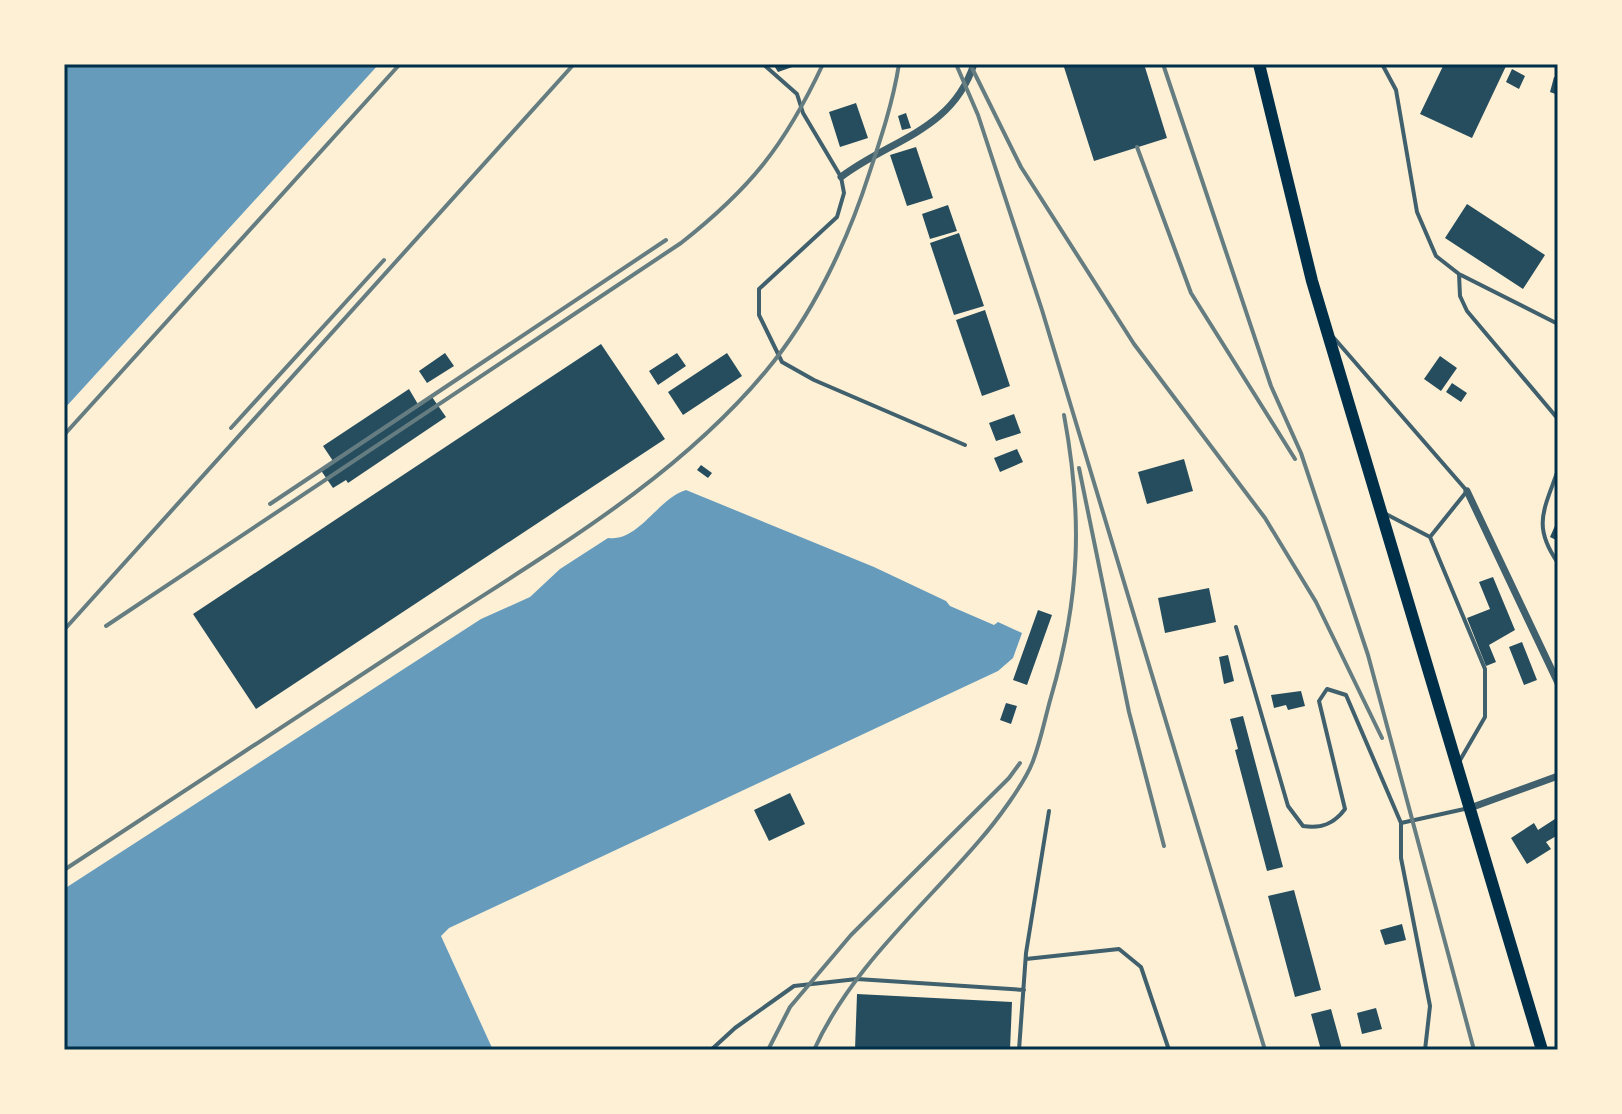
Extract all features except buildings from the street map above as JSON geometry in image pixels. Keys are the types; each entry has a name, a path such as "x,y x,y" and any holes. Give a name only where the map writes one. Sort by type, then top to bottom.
{"highway":[{"path":"1259,64 1327,330 1542,1050"}],"street":[{"path":"841,177 866,158 938,120 968,82 974,64"},
{"path":"1467,491 1558,683"},
{"path":"1470,808 1558,776"}],"lane":[{"path":"763,64 797,94 803,113 841,177 844,193 837,217 759,289 759,315 782,362 814,380 965,445"},
{"path":"1382,64 1396,90 1405,124 1417,212 1436,256 1459,274 1558,324"},
{"path":"1459,274 1460,296 1467,311 1558,419"},
{"path":"1327,330 1467,491 1430,537"},
{"path":"1558,470 1541,519 1544,543 1558,563"},
{"path":"1382,512 1430,537 1485,669 1485,717 1458,766"},
{"path":"1236,627 1288,806 1303,826 1316,828 1337,820 1345,809 1319,701 1327,689 1346,695 1401,823 1401,858 1430,1006 1425,1050"},
{"path":"1401,823 1470,808"},
{"path":"1019,1050 1026,959 1049,811"},
{"path":"1026,959 1119,949 1141,967 1169,1050"},
{"path":"711,1050 735,1028 794,986 857,979 1024,990"}],"water":[{"path":"64,64 379,64 64,409"},
{"path":"686,490 874,567 994,625 998,622 1022,633 1013,658 998,671 449,928 441,936 493,1050 64,1050 64,889 481,619 530,597 560,569 608,538 619,537 639,527 666,502"}],"railway":[{"path":"64,435 400,64"},
{"path":"64,630 574,64"},
{"path":"106,626 681,243 747,184 764,163 795,118 823,64"},
{"path":"64,870 604,515 648,483 729,411 783,350 813,303 839,252 869,174 899,64"},
{"path":"956,64 978,115 1042,310 1265,1050"},
{"path":"970,64 1021,167 1134,344 1265,518 1316,602 1382,738"},
{"path":"1163,64 1271,386 1301,453 1368,655 1474,1050"},
{"path":"1137,147 1191,293 1295,459"},
{"path":"270,504 666,240"},
{"path":"231,428 384,260"},
{"path":"814,1050 847,992 889,940 986,833 1017,791 1033,761 1061,661 1073,591 1076,523 1064,415"},
{"path":"1079,468 1129,712 1164,846"},
{"path":"768,1050 790,1007 851,935 1009,778 1020,763"}]}
